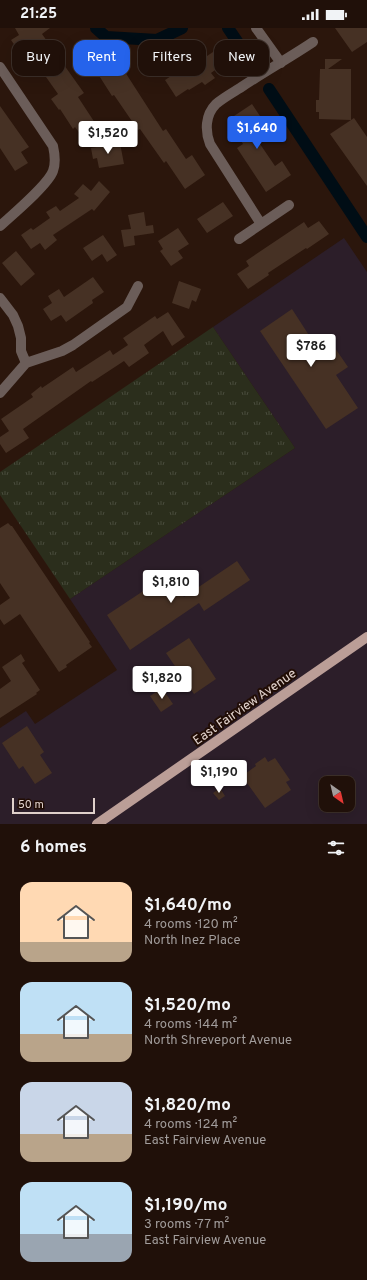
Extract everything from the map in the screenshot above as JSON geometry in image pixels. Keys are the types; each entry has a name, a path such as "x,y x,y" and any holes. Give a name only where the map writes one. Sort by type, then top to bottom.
{"main road":[{"name":"East Fairview Avenue","path":"97,824 367,637"}],"street":[{"path":"256,28 281,63"},
{"path":"261,224 210,144 206,126 216,104 260,74 281,63 313,42"},
{"path":"0,67 53,146 55,159 53,172 45,182 0,226"},
{"path":"239,239 289,205"},
{"path":"0,393 26,363 62,351 121,312 127,307 138,286"},
{"path":"0,298 13,315 18,326 22,351 26,363"}],"shaded area":[{"path":"344,238 367,272 367,824 0,824 0,728 26,711 35,724 117,670 70,599 295,448 213,327"}],"green space":[{"path":"213,327 295,448 70,599 0,495 0,472"}],"building":[{"path":"15,28 50,28 42,34 46,40 12,40 12,41 11,40 19,35"},
{"path":"335,28 367,28 367,42 352,52"},
{"path":"213,52 214,53 214,71 211,73 215,78 205,85 202,82 176,97 165,80 171,76 206,76 206,57"},
{"path":"325,59 342,59 328,69 351,69 351,120 319,119 319,112 316,112 316,100 319,100 320,69 325,69"},
{"path":"65,66 84,93 78,97 99,129 84,139 75,127 73,129 60,109 59,110 51,99 58,94 45,76 65,76"},
{"path":"99,76 128,76 163,131 166,129 186,159 192,155 205,175 185,189 166,161 164,163 140,129 138,130 114,95 112,96"},
{"path":"252,104 262,119 249,128 275,166 282,161 291,175 266,192 237,148 243,144 228,120"},
{"path":"0,106 29,147 21,152 28,163 15,171 0,148"},
{"path":"354,118 367,137 367,186 330,134"},
{"path":"120,143 124,164 99,168 97,158 93,159 91,148"},
{"path":"99,181 110,192 94,211 92,209 53,235 57,240 45,250 40,243 31,249 21,235 31,228 33,230 50,218 46,212 56,206 60,211 79,198 74,194 83,184 91,191"},
{"path":"223,202 233,216 207,233 197,219"},
{"path":"144,212 146,226 153,225 154,233 134,236 135,245 124,247 121,230 131,229 128,215"},
{"path":"319,221 329,234 268,273 269,275 248,289 237,274 249,266 246,261 304,222 308,228"},
{"path":"178,228 189,244 178,251 183,258 171,266 160,251 163,249 158,241"},
{"path":"103,235 117,255 107,262 102,254 92,261 83,248"},
{"path":"16,251 35,274 21,286 2,263"},
{"path":"93,277 104,292 92,300 93,303 66,322 61,315 51,321 43,309 52,303 48,296 59,289 64,297"},
{"path":"179,281 201,289 196,302 192,300 189,309 172,303"},
{"path":"292,309 314,343 326,335 348,367 336,375 358,408 326,429 260,331"},
{"path":"168,312 185,337 172,346 163,331 144,345 149,353 129,367 124,361 92,382 91,381 23,429 29,438 6,453 0,444 0,437 9,431 1,419 33,397 31,394 41,386 42,388 73,367 76,372 110,350 113,355 128,345 123,338 155,316 157,319"},
{"path":"8,523 12,526 92,647 66,665 67,667 59,672 20,614 4,625 0,619 0,605 10,598 0,583 0,528"},
{"path":"237,561 250,580 204,611 199,603 130,650 107,615 169,574 184,597"},
{"path":"189,638 216,679 194,694 166,653"},
{"path":"21,654 25,661 22,663 40,690 36,693 37,694 0,718 0,689 11,681 2,667"},
{"path":"162,688 173,704 161,712 150,696"},
{"path":"27,726 44,752 40,755 52,773 35,784 23,766 19,769 2,743"},
{"path":"265,757 268,762 275,758 290,780 286,782 291,790 265,808 242,776 256,766 255,764"},
{"path":"220,788 225,796 219,800 213,793"}],"waterway":[{"path":"96,28 106,37 157,40 182,28"},
{"path":"228,28 236,40"},
{"path":"269,89 367,237"}]}
